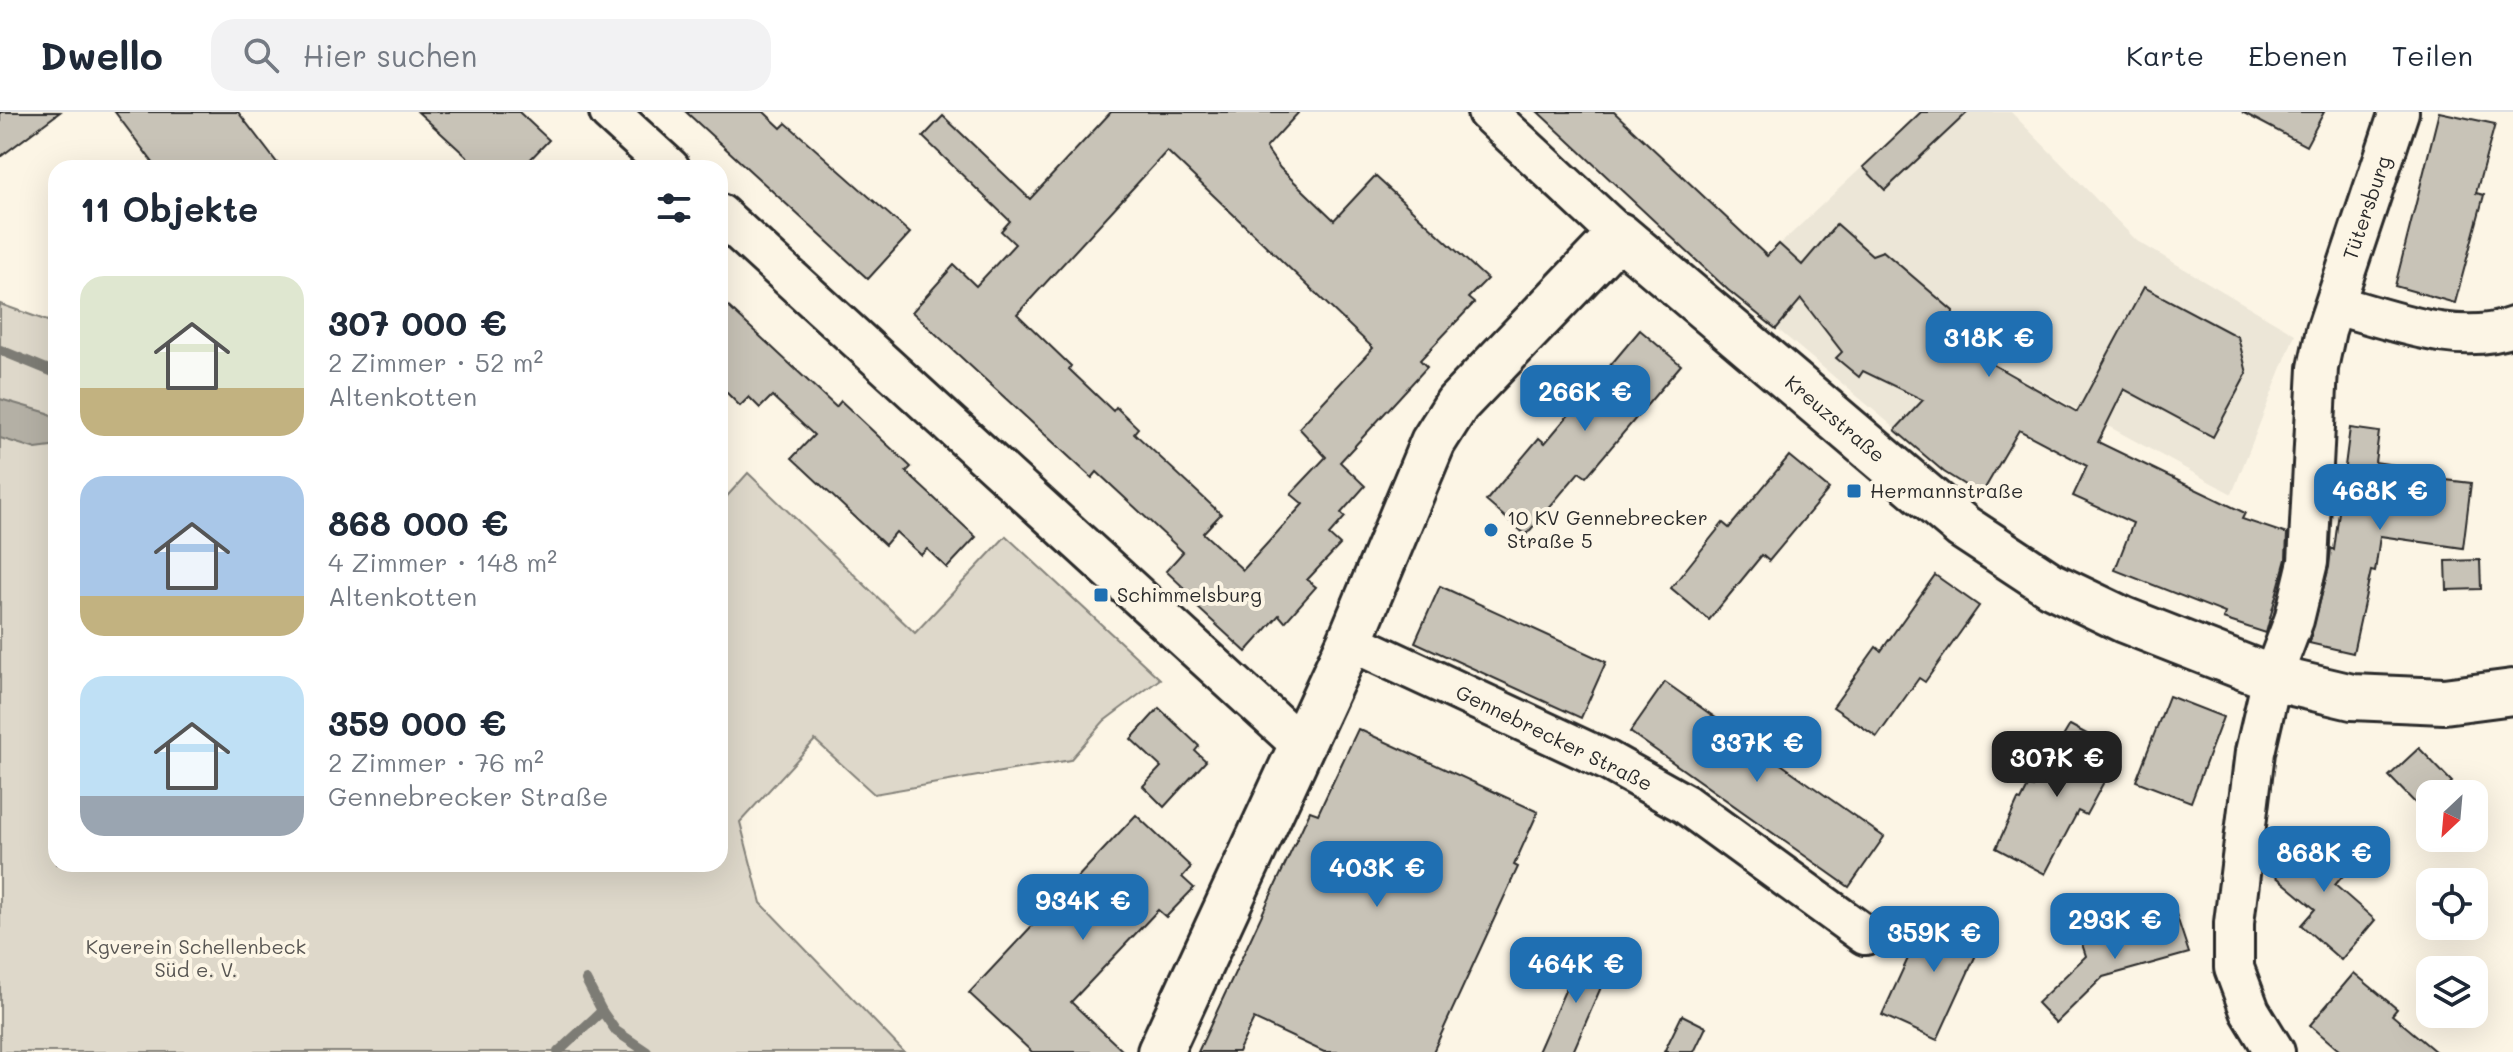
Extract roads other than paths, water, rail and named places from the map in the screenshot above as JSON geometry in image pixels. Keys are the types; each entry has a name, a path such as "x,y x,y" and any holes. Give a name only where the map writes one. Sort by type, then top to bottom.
{"main road":[{"path":"1160,1052 1350,641 1433,442 1457,404 1619,235"},
{"name":"Kreuzstraße","path":"1619,235 1963,527 2051,585 2124,620 2272,678 2352,697 2444,701 2513,692"}],"street":[{"path":"609,112 661,160"},
{"name":"Kreuzstraße","path":"1487,112 1619,235"},
{"name":"Tütersburg","path":"2275,1052 2250,1011 2234,968 2234,923 2255,752 2272,678 2294,620 2308,562 2318,368 2335,305 2399,112"},
{"path":"728,221 1302,746"},
{"path":"2335,305 2453,334 2495,334 2513,327"},
{"name":"Gennebrecker Straße","path":"1350,641 1608,761 1685,804 1865,935"}],"waterway":[{"path":"0,350 48,370"},
{"path":"558,1052 602,1011 586,980"},
{"path":"602,1011 616,1031 647,1052"}],"place":[{"name":"Hermannstraße","path":"1854,491"},
{"name":"10 KV Gennebrecker Straße 5","path":"1491,530"},
{"name":"Schimmelsburg","path":"1101,595"}],"park label":[{"name":"Kgverein Schellenbeck Süd e. V.","path":"196,958"}]}
